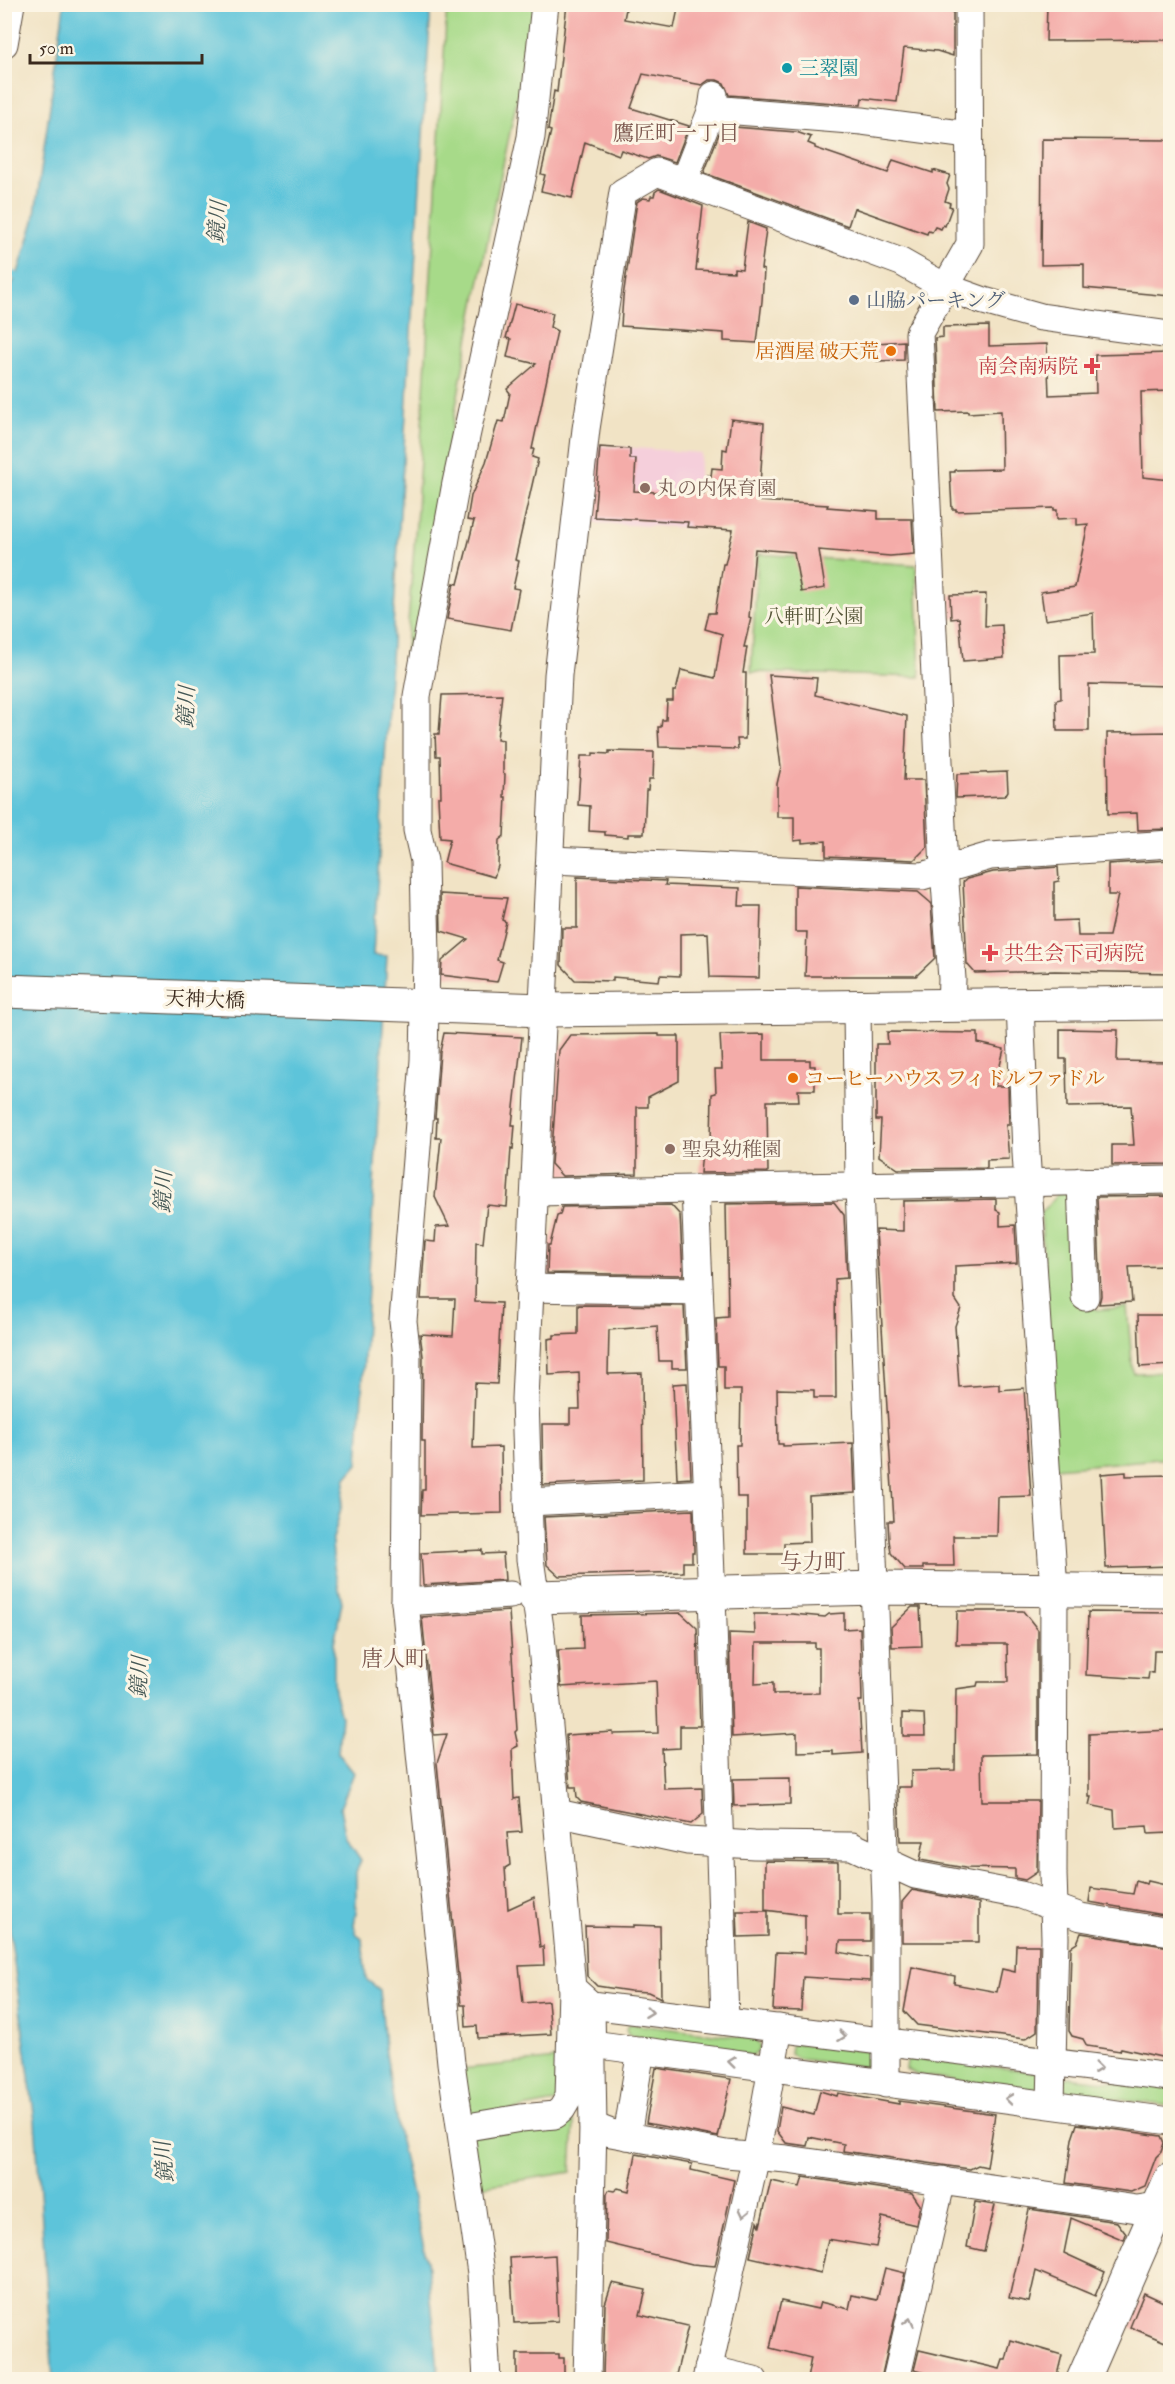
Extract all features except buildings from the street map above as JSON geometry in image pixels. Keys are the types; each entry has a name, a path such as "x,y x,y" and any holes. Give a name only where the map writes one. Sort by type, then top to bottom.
{"street":[{"path":"4,44 11,4"},
{"path":"487,2379 481,2272 451,2063 405,1602 407,1356 403,1321 424,1059 415,1007 426,957 424,861 417,830 417,696 456,483 531,137 545,4"},
{"path":"951,1006 952,979 944,869 919,333 970,244 969,4"},
{"path":"684,181 713,102 968,135"},
{"path":"588,2379 593,2126 592,2044 581,1996 557,1814 523,1596 530,1559 525,1399 558,675 586,429 623,192 657,172 901,262 945,287 984,301 1041,317 1170,334"},
{"path":"551,860 922,876 990,856 1170,844"},
{"name":"天神大橋","path":"4,991 543,1010 1170,1003"},
{"path":"1020,1004 1054,1590 1055,1938 1051,2104"},
{"path":"857,1007 859,1187 876,1588 884,1862 886,2084"},
{"path":"536,1192 1170,1180"},
{"path":"1081,1181 1085,1297"},
{"path":"695,1189 721,1843 725,2021"},
{"path":"529,1288 699,1291"},
{"path":"528,1502 708,1493"},
{"path":"405,1602 523,1596 876,1588 1170,1591"},
{"path":"557,1814 688,1841 852,1846 915,1875 1021,1895 1081,1917 1170,1932"},
{"path":"462,2128 555,2115 562,2109 569,2097 581,1996"},
{"path":"581,1996 725,2021 1170,2077"},
{"path":"754,2379 707,2374 756,2156 779,2028"},
{"path":"592,2044 1170,2121"},
{"path":"627,2136 641,2050"},
{"path":"593,2126 611,2133 726,2154 787,2158 1137,2209 1167,2196"},
{"path":"896,2379 942,2180"},
{"path":"1083,2379 1167,2196"}],"shaded area":[{"name":"丸の内保育園","path":"596,445 701,453 694,528 588,523"}],"green space":[{"path":"447,5 535,5 536,14 467,344 411,675 404,673 417,510"},
{"name":"八軒町公園","path":"758,554 916,565 920,677 751,672"},
{"path":"1074,1191 1076,1297 1097,1310 1127,1307 1133,1373 1170,1372 1170,1458 1055,1468 1041,1214 1059,1192"},
{"path":"629,2024 756,2039 760,2046 758,2052 751,2056 628,2035 626,2029"},
{"path":"793,2043 875,2052 874,2066 799,2059 790,2054"},
{"path":"911,2058 1039,2072 1041,2086 1033,2090 917,2075 906,2069 907,2061"},
{"path":"557,2059 561,2097 555,2102 470,2118 462,2069"},
{"path":"1068,2077 1170,2088 1170,2106 1074,2094 1063,2088 1064,2080"},
{"path":"574,2122 571,2172 479,2187 471,2134"}],"water":[{"name":"鏡川","path":"64,5 431,5 373,955 387,956 358,1464 346,1478 332,1543 334,1567 342,1602 334,1643 334,1692 341,1716 338,1753 354,1773 340,1808 346,1838 361,1860 356,1872 354,1925 357,1935 362,1939 366,1979 380,1990 385,2047 398,2132 427,2261 439,2379 53,2379 35,2121 4,1888 4,950 7,921 4,831 4,296 17,276 34,221"}],"waterway":[{"path":"4,270 23,280"}],"place":[{"name":"三翠園","path":"787,68"},
{"name":"山脇パーキング","path":"854,300"},
{"name":"居酒屋 破天荒","path":"891,351"},
{"name":"南会南病院","path":"1092,366"},
{"name":"丸の内保育園","path":"645,488"},
{"name":"共生会下司病院","path":"990,953"},
{"name":"コーヒーハウス フィドルファドル","path":"793,1078"},
{"name":"聖泉幼稚園","path":"670,1149"}],"district":[{"name":"鷹匠町一丁目","path":"676,133"},
{"name":"与力町","path":"813,1561"},
{"name":"唐人町","path":"394,1658"}]}
